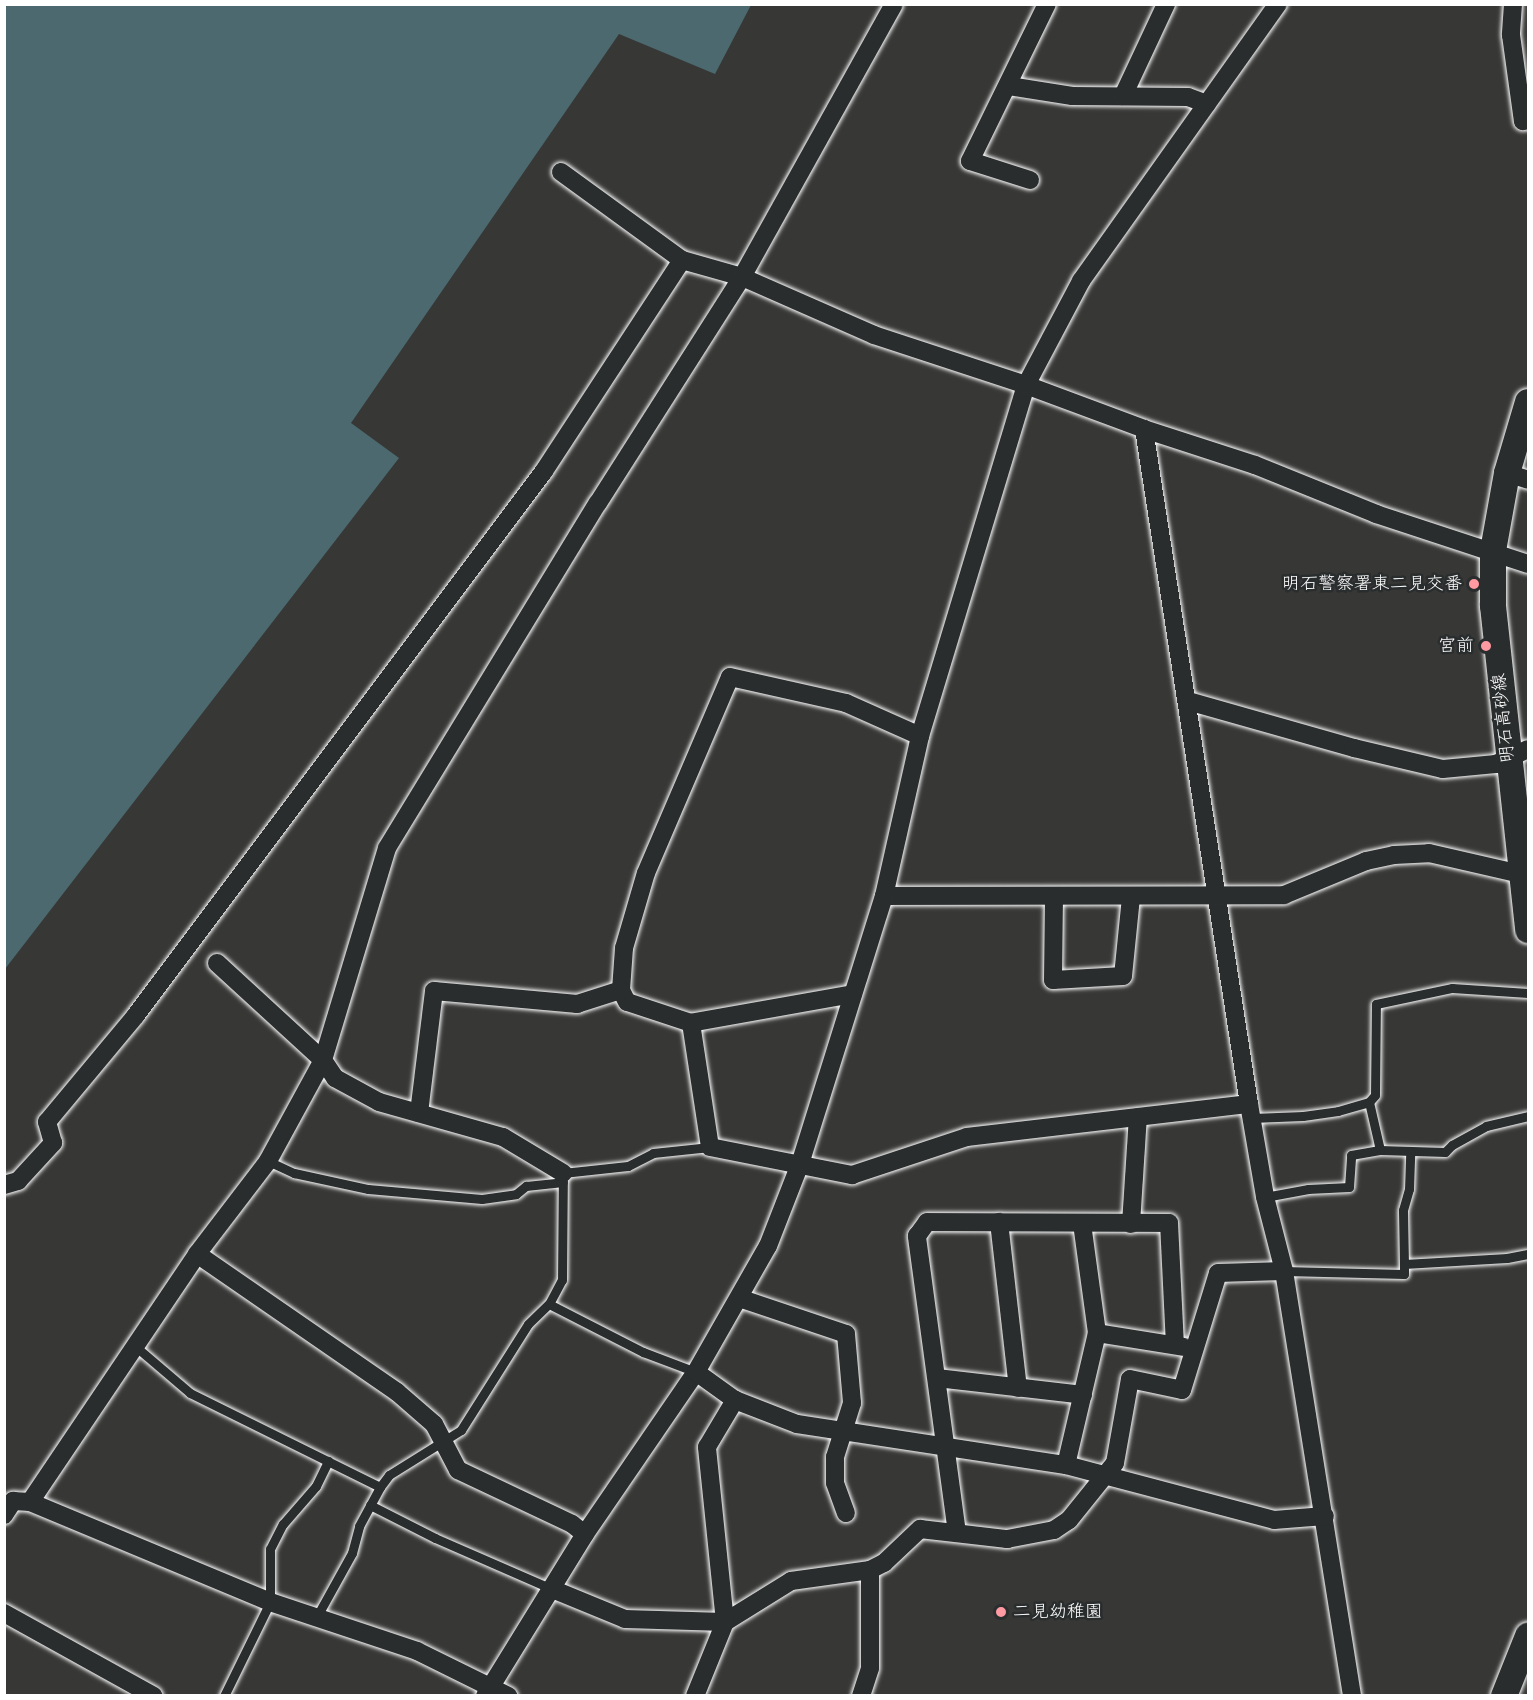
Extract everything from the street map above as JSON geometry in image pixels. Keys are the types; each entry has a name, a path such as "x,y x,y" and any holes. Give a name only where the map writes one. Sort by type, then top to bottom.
{"main road":[{"name":"明石高砂線","path":"1528,402 1518,476 1493,551 1493,606 1518,753 1521,874 1527,902 1528,930"},
{"path":"1504,1695 1528,1636"}],"street":[{"path":"508,1695 487,1692 417,1651 270,1602 13,1503 135,1346 197,1254 268,1161 323,1060 387,848 598,503 742,277 894,4"},
{"path":"1030,180 969,161 1009,86 1047,4"},
{"path":"1123,96 1166,4"},
{"path":"487,1692 585,1534 696,1372 768,1246 800,1164 884,896 920,736 1026,384 1082,281 1278,4"},
{"path":"1513,4 1511,35 1523,121 1528,120"},
{"path":"1009,86 1072,96 1188,97 1207,104"},
{"path":"561,172 682,260 742,277 873,335 1026,384 1144,429 1255,465 1376,514 1528,564"},
{"path":"4,1185 18,1182 53,1143 47,1122 136,1015 544,471 682,260"},
{"path":"1144,429 1265,1197 1284,1270 1352,1695"},
{"path":"853,994 691,1023 627,1002 621,990 624,948 646,873 730,677 846,703 920,736"},
{"path":"1188,701 1354,748 1443,769 1496,764 1518,753"},
{"path":"884,896 1218,897 1284,895 1366,861 1394,855 1429,853 1521,874"},
{"path":"1054,897 1053,980 1123,976 1131,897"},
{"path":"217,963 323,1060 335,1078 379,1102 503,1137 563,1177"},
{"path":"419,1113 434,991 578,1004 621,990"},
{"path":"691,1023 710,1147 852,1175 967,1137 1138,1117 1251,1111"},
{"path":"1131,1224 1138,1117"},
{"path":"957,1533 948,1448 917,1236 927,1222 1169,1223 1175,1345"},
{"path":"999,1222 1018,1388"},
{"path":"1066,1465 1097,1333 1082,1223"},
{"path":"197,1254 397,1392 434,1424 458,1470 572,1524 585,1534"},
{"path":"552,1589 625,1619 725,1622 791,1581 870,1570 885,1563 920,1529 1007,1539 1054,1530 1069,1520 1115,1463 1130,1378 1182,1390 1218,1273 1284,1270"},
{"path":"738,1298 846,1334 852,1403 835,1457 835,1483 846,1513"},
{"path":"1097,1333 1195,1348"},
{"path":"696,1372 735,1400 797,1424 1066,1465 1274,1520 1325,1516"},
{"path":"937,1378 1083,1395"},
{"path":"695,1695 725,1622 707,1447 735,1400"},
{"path":"861,1695 870,1668 870,1570"},
{"path":"4,1613 153,1695"}],"lane":[{"path":"1251,1111 1303,1116 1338,1111 1369,1102 1375,1095 1376,1004 1452,988 1528,993"},
{"path":"1369,1102 1380,1150"},
{"path":"1265,1197 1308,1190 1349,1187 1351,1155 1380,1150 1445,1152 1452,1145 1486,1126 1528,1116"},
{"path":"268,1161 294,1173 368,1189 482,1199 516,1194 526,1186 563,1177 628,1166 653,1154 710,1147"},
{"path":"1284,1270 1404,1274 1403,1210 1409,1189 1410,1151"},
{"path":"316,1618 352,1553 359,1526 380,1487 389,1475 461,1430 528,1324 549,1304 562,1280 563,1177"},
{"path":"1404,1264 1507,1258 1528,1254"},
{"path":"549,1304 643,1352 696,1372"},
{"path":"135,1346 190,1393 380,1487"},
{"path":"224,1695 270,1602 270,1549 283,1524 316,1486 328,1461"},
{"path":"370,1505 435,1538 552,1589"}],"water":[{"path":"5,4 751,5 715,74 619,34 351,423 399,458 5,969"}],"place":[{"name":"明石警察署東二見交番","path":"1474,584"},
{"name":"宮前","path":"1486,646"},
{"name":"二見幼稚園","path":"1001,1612"}]}
